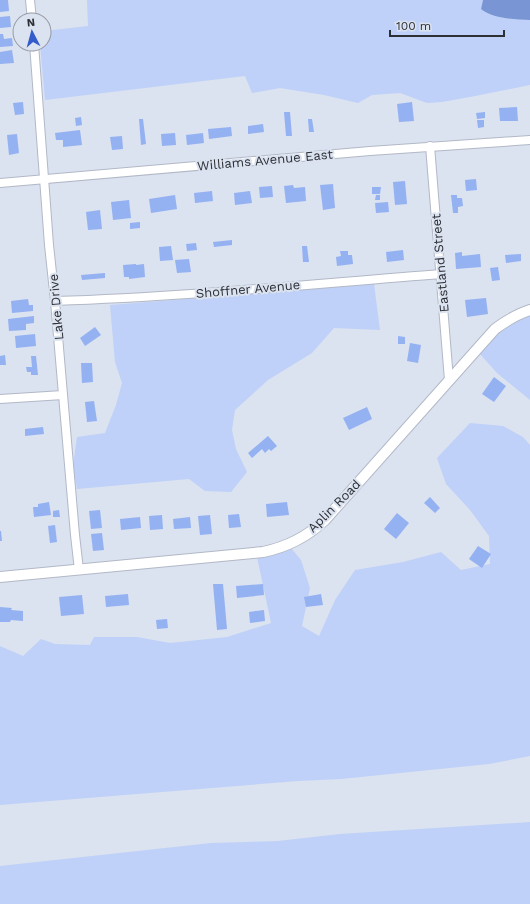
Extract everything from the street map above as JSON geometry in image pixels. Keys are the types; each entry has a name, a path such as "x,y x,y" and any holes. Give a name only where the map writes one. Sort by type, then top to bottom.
{"street":[{"path":"30,0 31,12"},
{"name":"Lake Drive","path":"35,52 44,179 79,570"},
{"name":"Williams Avenue East","path":"0,183 430,146 530,140"},
{"name":"Eastland Street","path":"430,146 449,380"},
{"name":"Shoffner Avenue","path":"55,301 172,296 441,274"},
{"name":"Aplin Road","path":"0,577 263,552 277,549 292,543 313,531 325,520 495,329 518,314 530,310"},
{"path":"0,399 63,395"}],"shaded area":[{"path":"87,0 483,0 481,9 503,18 530,20 530,85 442,102 427,103 400,93 372,95 358,103 324,95 280,88 252,93 245,76 45,100 41,52 52,52 52,30 88,26"},
{"path":"374,284 380,330 334,328 312,353 268,380 235,410 232,430 236,449 247,472 231,492 205,491 189,479 77,489 73,466 77,437 105,433 116,405 122,383 115,362 110,305"},
{"path":"530,315 530,400 497,373 479,353 498,332 520,318"},
{"path":"470,423 503,426 523,437 530,445 530,756 489,764 341,779 298,781 0,805 0,646 23,656 41,639 55,644 90,645 94,637 137,637 170,643 227,637 271,623 257,557 278,554 291,548 301,560 310,588 302,626 319,636 335,600 355,570 403,562 441,552 461,570 490,564 489,536 470,510 446,484 437,458"},
{"path":"530,822 530,904 0,904 0,866 211,843 278,841 340,834"}],"water":[{"path":"483,0 530,0 530,20 504,18 492,15 481,9"}],"building":[{"path":"0,0 8,0 9,11 0,12"},
{"path":"10,16 11,27 0,28 0,17"},
{"path":"0,34 3,34 4,39 12,38 12,46 0,47"},
{"path":"12,50 14,63 0,64 0,52"},
{"path":"23,102 24,114 15,115 13,103"},
{"path":"412,102 414,121 399,122 397,104"},
{"path":"517,107 518,121 500,121 499,108"},
{"path":"284,112 290,112 292,136 286,136"},
{"path":"485,112 485,118 477,119 476,113"},
{"path":"81,117 82,125 76,126 75,118"},
{"path":"139,119 143,119 146,144 141,145"},
{"path":"308,119 312,119 314,132 309,132"},
{"path":"477,120 484,120 484,127 478,128"},
{"path":"263,124 264,132 248,134 248,126"},
{"path":"231,127 232,136 209,139 208,129"},
{"path":"80,130 82,145 63,147 63,140 56,140 55,133"},
{"path":"175,133 176,145 162,146 161,134"},
{"path":"203,133 204,143 187,145 186,135"},
{"path":"17,134 19,153 9,155 7,135"},
{"path":"122,136 123,149 112,150 110,137"},
{"path":"476,179 477,190 466,191 465,180"},
{"path":"405,181 407,204 395,205 393,182"},
{"path":"333,184 335,208 323,210 320,185"},
{"path":"293,185 294,188 305,187 306,201 286,203 284,186"},
{"path":"272,186 273,197 260,198 259,187"},
{"path":"372,187 381,187 380,194 372,194"},
{"path":"212,191 213,201 195,203 194,193"},
{"path":"250,191 252,203 235,205 234,193"},
{"path":"175,195 177,209 151,213 149,199"},
{"path":"376,195 380,195 380,200 375,200"},
{"path":"451,195 457,195 457,198 462,198 463,206 458,207 458,213 453,213"},
{"path":"129,200 131,218 113,220 111,202"},
{"path":"388,202 389,212 376,213 375,203"},
{"path":"100,210 102,229 88,230 86,212"},
{"path":"140,222 140,228 130,229 130,223"},
{"path":"232,240 232,245 214,247 213,242"},
{"path":"196,243 197,250 187,251 186,244"},
{"path":"171,246 173,260 160,261 159,247"},
{"path":"302,246 307,246 309,262 303,262"},
{"path":"403,250 404,260 387,262 386,252"},
{"path":"340,251 348,251 348,255 352,255 353,264 337,266 336,257 341,256"},
{"path":"462,252 462,256 480,254 481,267 456,269 455,253"},
{"path":"521,254 521,261 506,263 505,255"},
{"path":"189,259 191,272 177,273 175,260"},
{"path":"144,264 145,277 129,279 129,277 124,277 123,265"},
{"path":"498,267 500,280 492,281 490,268"},
{"path":"105,273 105,278 82,280 81,275"},
{"path":"486,298 488,314 467,317 465,300"},
{"path":"28,299 29,305 33,305 33,311 12,313 11,301"},
{"path":"34,316 34,323 26,324 26,330 9,331 8,319"},
{"path":"95,327 101,335 85,346 80,338"},
{"path":"35,334 36,346 16,348 15,336"},
{"path":"398,336 405,337 405,344 398,344"},
{"path":"410,343 421,345 418,363 407,361"},
{"path":"5,355 6,365 0,365 0,356"},
{"path":"31,356 36,356 38,375 31,375 31,372 27,372 26,367 32,367"},
{"path":"81,363 92,363 93,382 82,383"},
{"path":"494,377 506,386 494,402 482,394"},
{"path":"94,401 97,421 87,422 85,402"},
{"path":"367,407 372,419 349,430 343,418"},
{"path":"43,427 44,434 25,436 25,429"},
{"path":"268,436 277,446 271,451 269,449 265,453 262,449 252,458 248,453"},
{"path":"430,497 440,508 435,513 424,503"},
{"path":"49,502 51,515 34,517 33,507 38,507 38,504"},
{"path":"287,502 289,515 267,517 266,504"},
{"path":"59,510 60,517 53,517 53,511"},
{"path":"100,510 102,528 91,529 89,511"},
{"path":"397,513 409,523 396,539 384,529"},
{"path":"239,514 241,527 229,528 228,515"},
{"path":"162,515 163,529 150,530 149,516"},
{"path":"210,515 212,534 200,535 198,516"},
{"path":"140,517 141,528 121,530 120,519"},
{"path":"190,517 191,528 174,529 173,519"},
{"path":"55,525 57,542 50,543 48,526"},
{"path":"1,531 2,541 0,541"},
{"path":"102,533 104,550 93,551 91,534"},
{"path":"478,546 491,554 482,568 469,559"},
{"path":"213,584 223,584 227,629 217,630"},
{"path":"263,584 264,595 237,598 236,586"},
{"path":"128,594 129,605 106,607 105,596"},
{"path":"321,594 323,605 306,607 304,597"},
{"path":"82,595 84,614 61,616 59,597"},
{"path":"0,607 23,611 23,621 11,620 10,622 0,622"},
{"path":"264,610 265,621 250,623 249,612"},
{"path":"167,619 168,628 157,629 156,620"}]}
